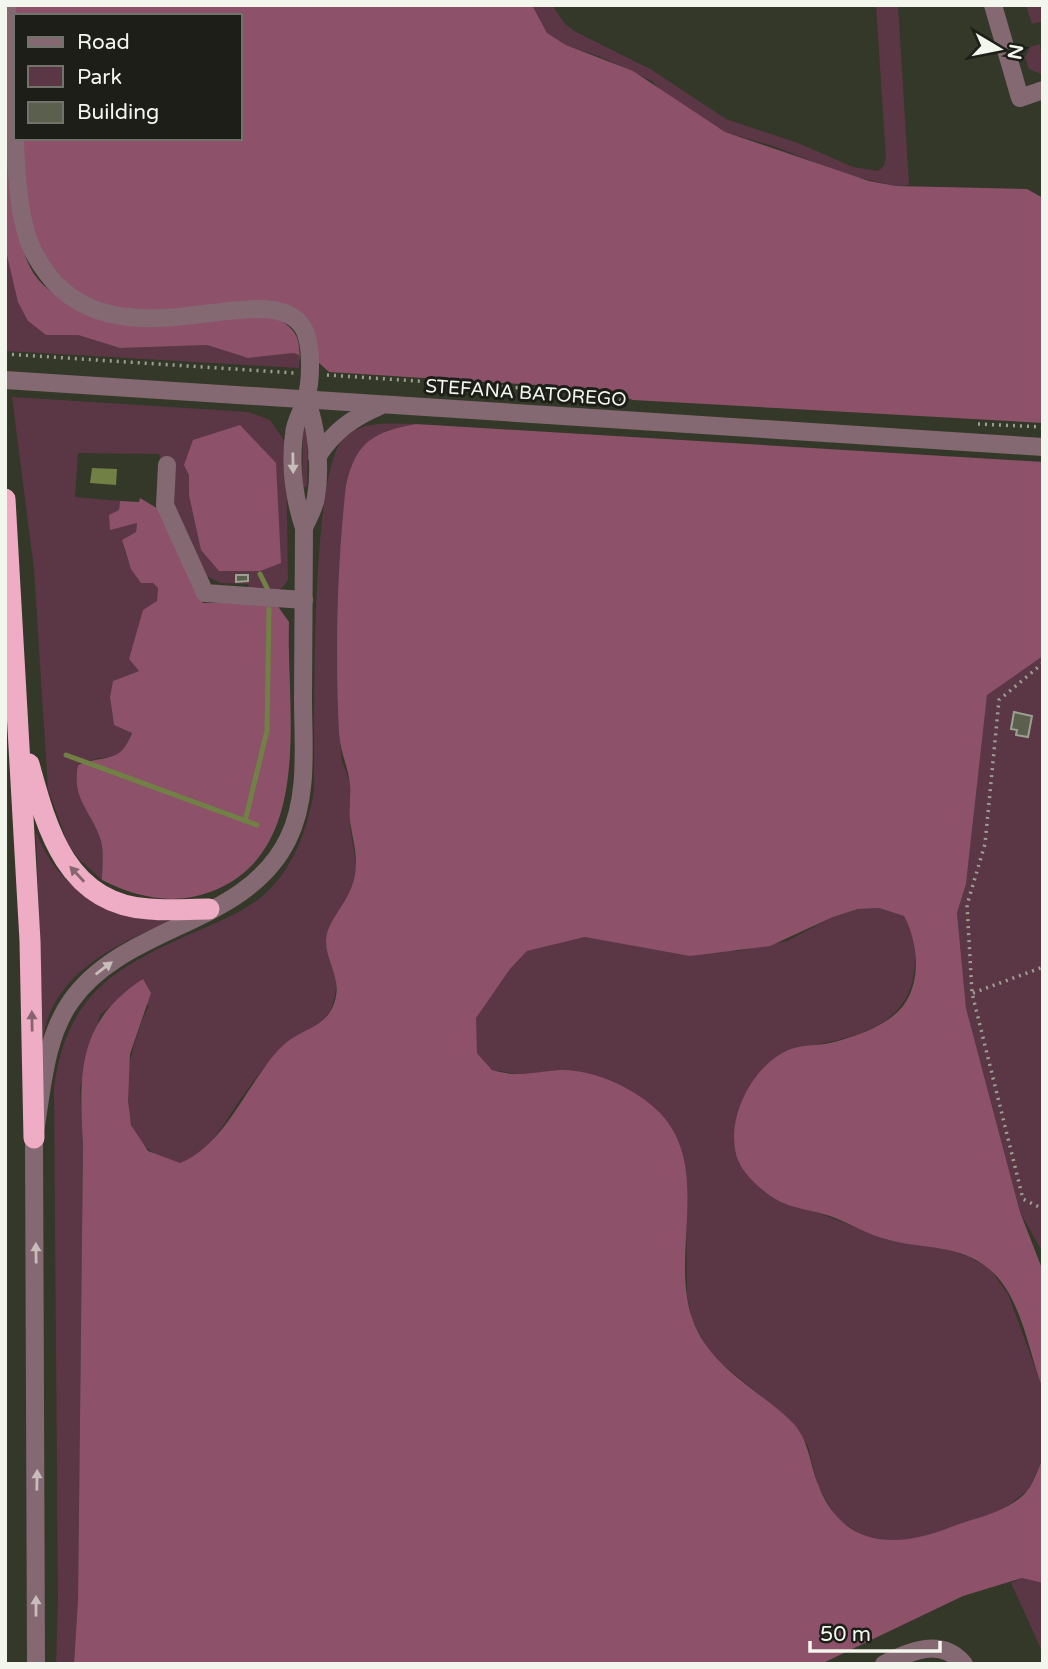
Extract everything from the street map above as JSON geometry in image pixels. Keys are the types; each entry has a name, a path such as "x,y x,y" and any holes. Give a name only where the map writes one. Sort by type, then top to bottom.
{"highway":[{"path":"5,499 19,727 34,1138"},
{"path":"19,727 45,819 61,856 75,874 91,889 117,902 148,909 209,909"}],"street":[{"path":"7,5 14,118"},
{"path":"993,5 1020,98 1043,90"},
{"path":"15,140 19,199 30,244 44,270 76,301 115,316 140,320 182,318 255,307 281,312 302,326 307,340 309,374 306,399 297,419 293,446 295,500 304,528 302,775 295,824 281,853 258,881 191,922 134,947 97,972 70,1002 52,1042 34,1138 38,1412 36,1664"},
{"name":"STEFANA BATOREGO","path":"5,380 1043,447"},
{"path":"304,528 316,499 317,457 312,414 306,399"},
{"path":"317,457 327,441 346,423 384,404"},
{"path":"167,465 165,505 205,593 303,600"},
{"path":"884,1664 911,1651 943,1648 964,1664"}],"path":[{"path":"5,354 597,393 630,403"},
{"path":"977,424 1043,427"},
{"path":"1043,663 999,700 985,844 967,905 972,993 1023,1199 1043,1209"},
{"path":"972,993 1043,967"}],"green space":[{"path":"532,5 552,5 565,24 576,32 652,70 726,119 798,143 853,167 878,171 884,166 886,158 876,5 898,5 909,185 896,186 847,175 773,146 725,132 666,96 652,81 601,57 566,45 547,33"},
{"path":"1026,5 1043,5 1043,21 1032,24"},
{"path":"1040,44 1043,75 1029,69 1025,58 1030,47"},
{"path":"5,247 28,321 46,335 78,335 120,348 207,345 248,358 294,353 300,355 299,368 6,351"},
{"path":"12,397 249,412 270,420 286,443 288,580 281,589 272,592 250,590 248,584 220,583 203,574 174,506 175,466 161,460 159,454 78,453 75,497 120,501 110,529 137,523 136,532 122,540 126,553 132,567 158,588 157,601 129,659 139,671 113,681 110,697 114,725 132,732 127,745 115,757 78,764 80,795 101,841 102,880 79,859 68,844 48,789 34,569"},
{"path":"378,424 416,424 389,431 369,441 355,458 346,485 338,634 339,733 342,761 350,782 350,826 356,879 348,900 331,924 336,989 328,1015 283,1048 256,1078 208,1145 180,1163 156,1154 139,1140 130,1120 128,1074 140,1026 149,1005 112,1005 100,1015 80,1088 83,1145 78,1599 74,1664 56,1664 58,1600 54,1087 61,1055 70,1028 83,1006 99,988 141,958 249,906 265,894 292,859 304,832 314,790 319,549 333,461 344,438 351,432"},
{"path":"303,426 308,436 307,486 304,488 302,487"},
{"path":"1043,656 1043,1253 1020,1212 966,1008 957,913 966,884 987,694"},
{"path":"36,832 58,870 89,898 127,915 171,921 129,940 89,964 58,997 48,1017 43,1040"},
{"path":"879,908 904,916 911,930 915,957 909,993 899,1009 868,1030 829,1042 791,1049 806,1208 888,1240 939,1246 969,1257 990,1269 1008,1294 1043,1389 1043,1458 1029,1489 1000,1512 932,1535 899,1541 870,1540 837,1519 818,1486 808,1446 791,1421 708,1350 692,1319 687,1295 686,1194 613,1083 588,1074 560,1070 530,1076 492,1070 477,1053 475,1018 510,969 527,951 585,937 738,951 787,941 833,917 859,909"},
{"path":"1022,1578 1043,1583 1043,1653 1011,1583"}],"shaded area":[{"path":"14,5 532,5 547,33 566,45 633,71 725,132 869,181 896,186 1027,189 1043,198 1043,423 633,400 599,389 329,372 318,362 297,313 120,311 73,291 45,258 30,226 22,140 242,140 242,14 16,14"},
{"path":"5,55 13,200 25,254 34,274 43,284 76,308 274,315 295,334 299,344 300,361 299,355 294,353 248,358 207,345 120,348 78,335 46,335 28,321 18,302 5,247"},
{"path":"416,424 1043,462 1043,656 987,695 966,884 957,913 966,1008 1020,1212 1043,1271 1043,1389 1017,1309 1000,1280 989,1269 966,1255 881,1238 830,1216 793,1207 753,1182 738,1160 734,1145 738,1111 754,1080 765,1067 777,1056 791,1049 832,1043 864,1032 889,1019 903,1006 913,985 916,961 909,926 904,916 879,908 858,909 833,917 770,946 690,956 585,937 527,951 510,969 476,1018 477,1053 492,1070 518,1074 560,1070 587,1073 627,1089 660,1113 675,1135 684,1159 687,1185 686,1293 692,1318 700,1335 721,1363 797,1427 819,1487 842,1522 857,1532 874,1538 911,1539 931,1534 994,1513 1014,1502 1030,1487 1043,1458 1043,1583 1022,1578 963,1596 821,1664 74,1664 78,1599 83,1145 81,1095 87,1051 94,1031 105,1013 143,979 151,993 130,1054 128,1101 131,1125 148,1151 180,1163 205,1147 216,1136 282,1046 317,1024 330,1012 337,992 326,941 331,923 351,888 356,863 350,816 350,785 340,740 338,702 339,578 346,485 355,458 369,441 389,431"},
{"path":"240,425 276,463 281,563 260,571 219,571 201,550 189,495 189,475 184,465 193,440"},
{"path":"92,468 117,469 116,485 90,483"},
{"path":"140,498 160,510 203,603 268,603 277,605 289,622 291,736 288,776 281,813 267,846 244,873 210,892 182,898 141,895 102,880 101,841 77,787 78,765 117,754 132,733 114,725 110,697 113,681 139,671 129,659 143,610 157,601 158,588 153,583 141,583 131,569 122,540 136,532 137,523 110,530 109,515 119,510 120,501 139,502"}],"building":[{"path":"236,575 248,575 248,581 236,582"},
{"path":"1014,712 1032,716 1028,737 1016,735 1017,730 1011,729"}],"waterway":[{"path":"260,574 267,588"},
{"path":"245,821 267,731 269,609"},
{"path":"66,755 257,825"}]}
